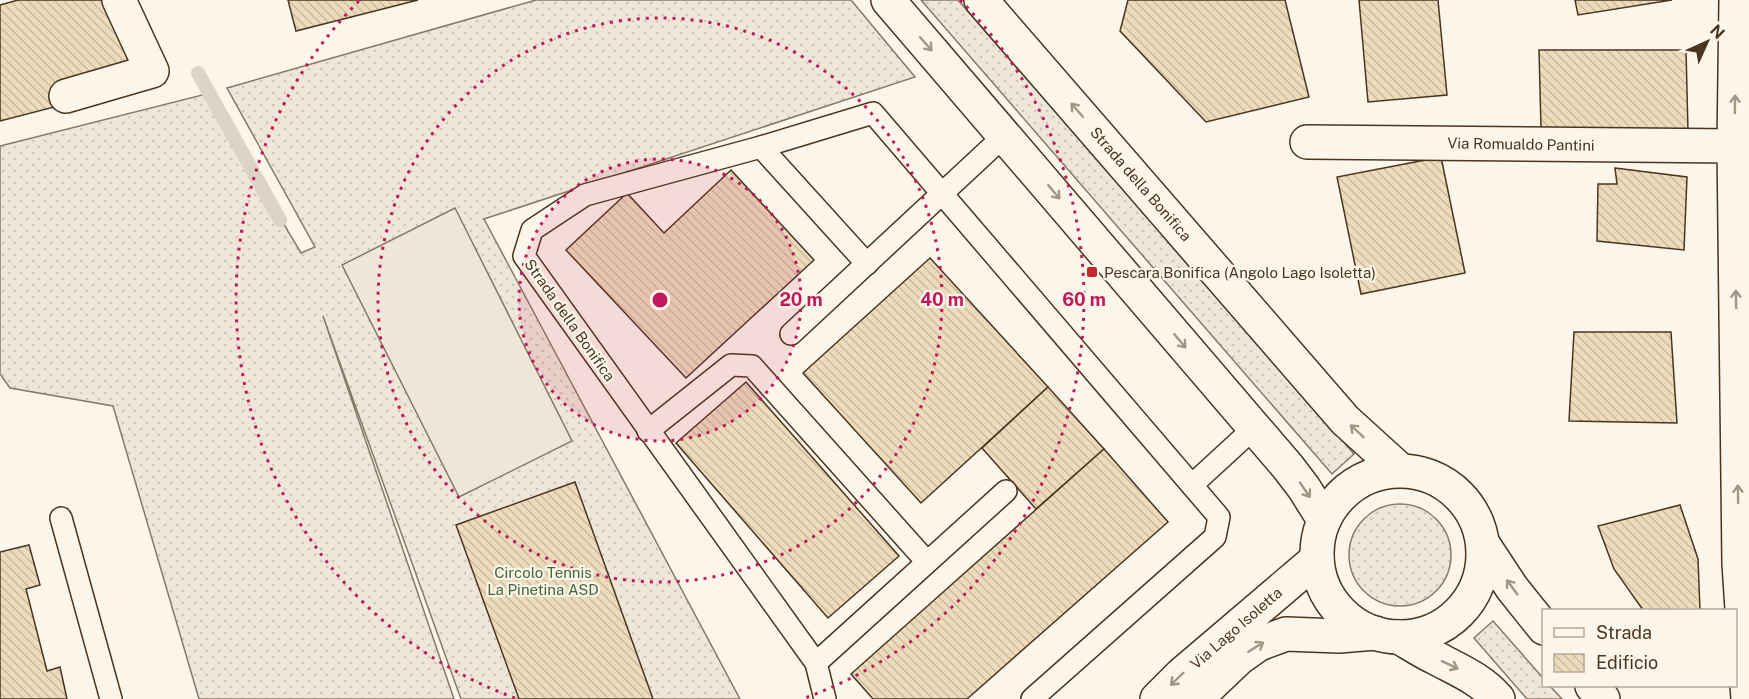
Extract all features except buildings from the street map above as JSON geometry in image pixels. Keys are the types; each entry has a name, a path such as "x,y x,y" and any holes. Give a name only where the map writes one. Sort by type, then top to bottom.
{"main road":[{"path":"66,96 152,71 119,0"},
{"path":"888,0 1304,488 1324,520"},
{"name":"Strada della Bonifica","path":"981,0 1345,420 1400,470"},
{"path":"1736,0 1734,146 1739,564 1748,699"},
{"name":"Via Romualdo Pantini","path":"1307,142 1734,146"},
{"path":"1387,635 1419,634 1438,628 1455,617 1478,584 1482,564 1482,544 1478,525 1468,507 1455,492 1420,473 1400,470 1372,476 1347,489 1334,504 1324,520 1318,539 1317,559 1322,583 1334,605 1353,621 1462,670 1490,696"},
{"path":"1482,544 1512,588 1542,626"},
{"name":"Via Lago Isoletta","path":"1157,699 1182,674 1317,559"},
{"name":"Via Lago Isoletta","path":"1196,699 1239,658 1258,644 1286,634 1387,635"},
{"path":"1593,687 1603,699"}],"lane":[{"name":"Strada della Bonifica","path":"825,699 816,663 524,256 532,230 585,195 761,147 873,112 1219,517 1215,537 1032,699"},
{"path":"791,334 1005,135"},
{"path":"761,147 867,264"},
{"path":"648,431 731,365 752,366 927,562"},
{"path":"1192,485 1254,429"},
{"path":"816,663 1006,490"},
{"path":"61,518 111,699"}],"green space":[{"name":"Circolo Tennis La Pinetina ASD","path":"536,0 851,0 915,77 484,219 740,699 461,699 323,316 454,699 199,699 113,406 10,388 0,374 0,146 206,94 301,253 315,247 227,88"},
{"path":"921,0 958,0 1354,454 1332,474"},
{"path":"455,208 572,441 459,497 342,265"},
{"path":"1400,504 1420,508 1436,519 1447,535 1451,555 1447,575 1436,591 1420,602 1400,606 1380,602 1364,591 1353,575 1349,555 1353,535 1364,519 1380,508"},
{"path":"1493,621 1542,677 1542,687 1551,687 1562,699 1527,699 1474,638"}],"waterway":[{"path":"198,73 280,220"}],"place":[{"name":"Pescara Bonifica (Angolo Lago Isoletta)","path":"1092,272"}]}
